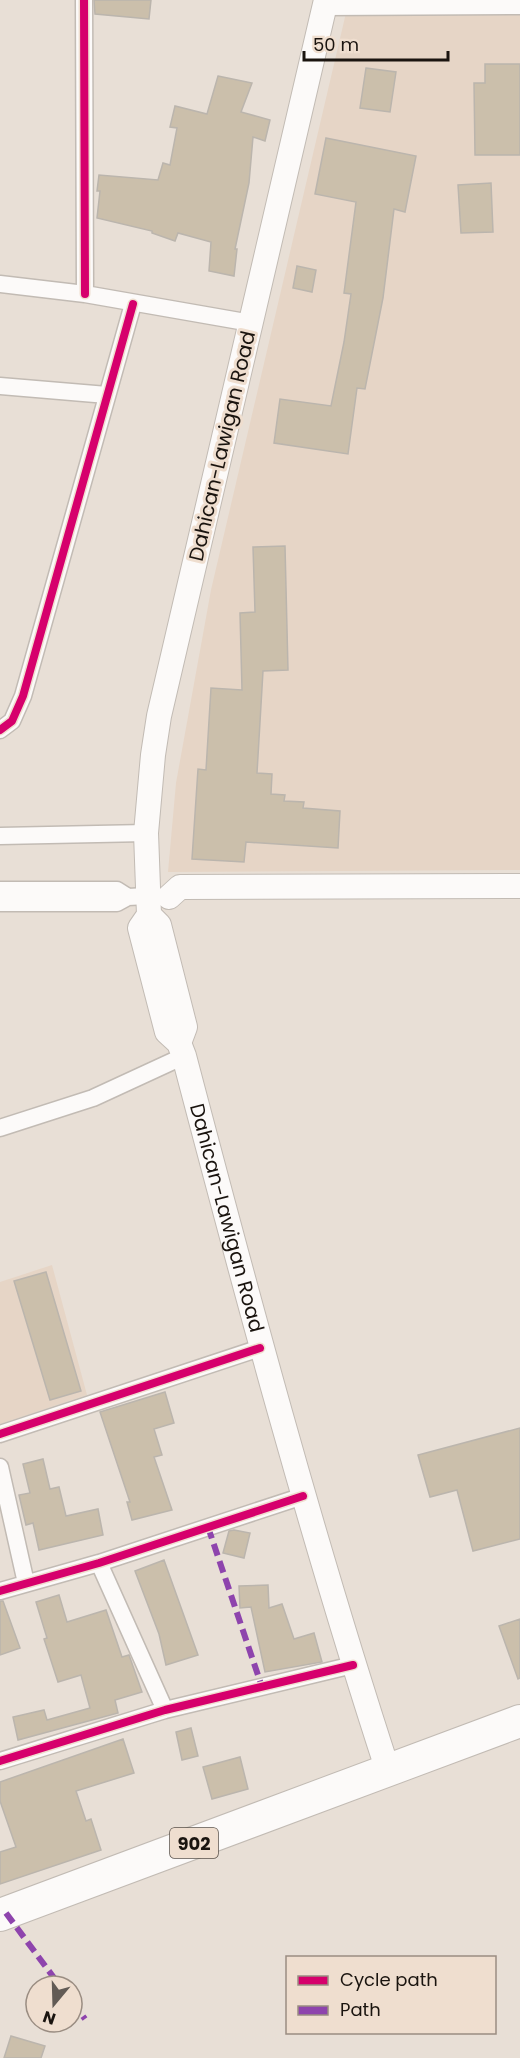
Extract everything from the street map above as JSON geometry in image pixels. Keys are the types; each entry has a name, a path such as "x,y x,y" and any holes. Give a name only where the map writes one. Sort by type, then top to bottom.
{"highway":[{"name":"902","path":"0,1915 520,1721"}],"main road":[{"name":"Dahican-Lawigan Road","path":"325,4 159,716 146,833 148,901 159,925 185,1027 182,1050 260,1348 353,1665 388,1771"},
{"path":"148,901 180,887 520,886"},
{"path":"148,901 179,903 520,902"}],"street":[{"path":"84,0 85,294"},
{"path":"325,4 520,6"},
{"path":"0,284 85,294 251,323"},
{"path":"0,730 12,721 23,696 133,304"},
{"path":"0,386 107,395"},
{"path":"0,837 146,833"},
{"path":"0,890 117,890 148,901"},
{"path":"0,903 148,901"},
{"path":"0,1128 93,1098 182,1050"},
{"path":"0,1434 260,1348"},
{"path":"0,1467 26,1583"},
{"path":"0,1591 99,1563 303,1496"},
{"path":"99,1563 165,1710"},
{"path":"0,1761 165,1710 353,1665"}],"shaded area":[{"path":"349,0 520,0 520,870 168,872 176,783 211,590"},
{"path":"52,1265 87,1395 0,1424 0,1282"}],"building":[{"path":"94,0 151,0 149,19 95,14"},
{"path":"485,64 520,64 520,155 475,155 474,83 485,83"},
{"path":"366,68 396,72 390,112 360,108"},
{"path":"218,76 252,83 241,112 270,120 265,141 253,137 249,183 235,249 237,249 234,276 209,271 211,242 178,233 175,241 152,233 152,231 97,218 99,175 158,180 163,163 170,165 177,128 170,127 175,106 207,114"},
{"path":"326,138 416,156 405,212 394,209 383,298 365,389 357,388 348,454 274,443 280,399 331,406 344,342 351,294 344,293 356,202 315,194"},
{"path":"491,183 493,232 461,233 458,185"},
{"path":"297,266 316,270 312,292 293,288"},
{"path":"285,546 288,670 263,671 257,773 272,774 271,794 285,795 284,801 304,802 303,808 340,811 338,848 246,842 244,862 192,859 198,769 206,770 211,688 242,690 240,613 255,612 253,547"},
{"path":"46,1272 81,1391 50,1400 14,1281"},
{"path":"165,1392 174,1423 154,1429 162,1455 154,1457 172,1510 132,1520 127,1502 130,1502 100,1412"},
{"path":"520,1428 520,1539 473,1551 457,1490 430,1497 418,1455"},
{"path":"43,1459 50,1489 59,1487 66,1516 98,1509 103,1535 39,1550 33,1523 26,1525 19,1495 30,1493 23,1464"},
{"path":"229,1531 250,1533 244,1558 223,1553"},
{"path":"164,1560 198,1655 166,1665 159,1634 135,1571"},
{"path":"268,1585 269,1608 282,1604 294,1639 314,1633 322,1662 265,1672 251,1607 240,1608 239,1586"},
{"path":"59,1595 67,1622 106,1610 122,1657 129,1655 142,1692 115,1700 118,1713 18,1740 13,1717 44,1710 47,1720 90,1708 81,1675 58,1682 44,1639 47,1638 36,1602"},
{"path":"0,1601 3,1601 20,1648 0,1655"},
{"path":"520,1619 520,1678 518,1679 499,1626"},
{"path":"191,1728 198,1756 182,1760 176,1732"},
{"path":"123,1739 134,1773 76,1791 86,1821 91,1819 101,1850 0,1884 0,1852 16,1847 0,1801 0,1782"},
{"path":"240,1757 248,1789 212,1799 203,1767"},
{"path":"11,2036 45,2046 41,2058 4,2058"}],"marked path":[{"path":"208,1527 262,1687"},
{"path":"6,1913 51,1974"}],"cycle path":[{"path":"84,0 85,294"},
{"path":"0,730 12,721 23,696 133,304"},
{"path":"0,1434 260,1348"},
{"path":"0,1591 99,1563 303,1496"},
{"path":"0,1761 165,1710 353,1665"}]}
